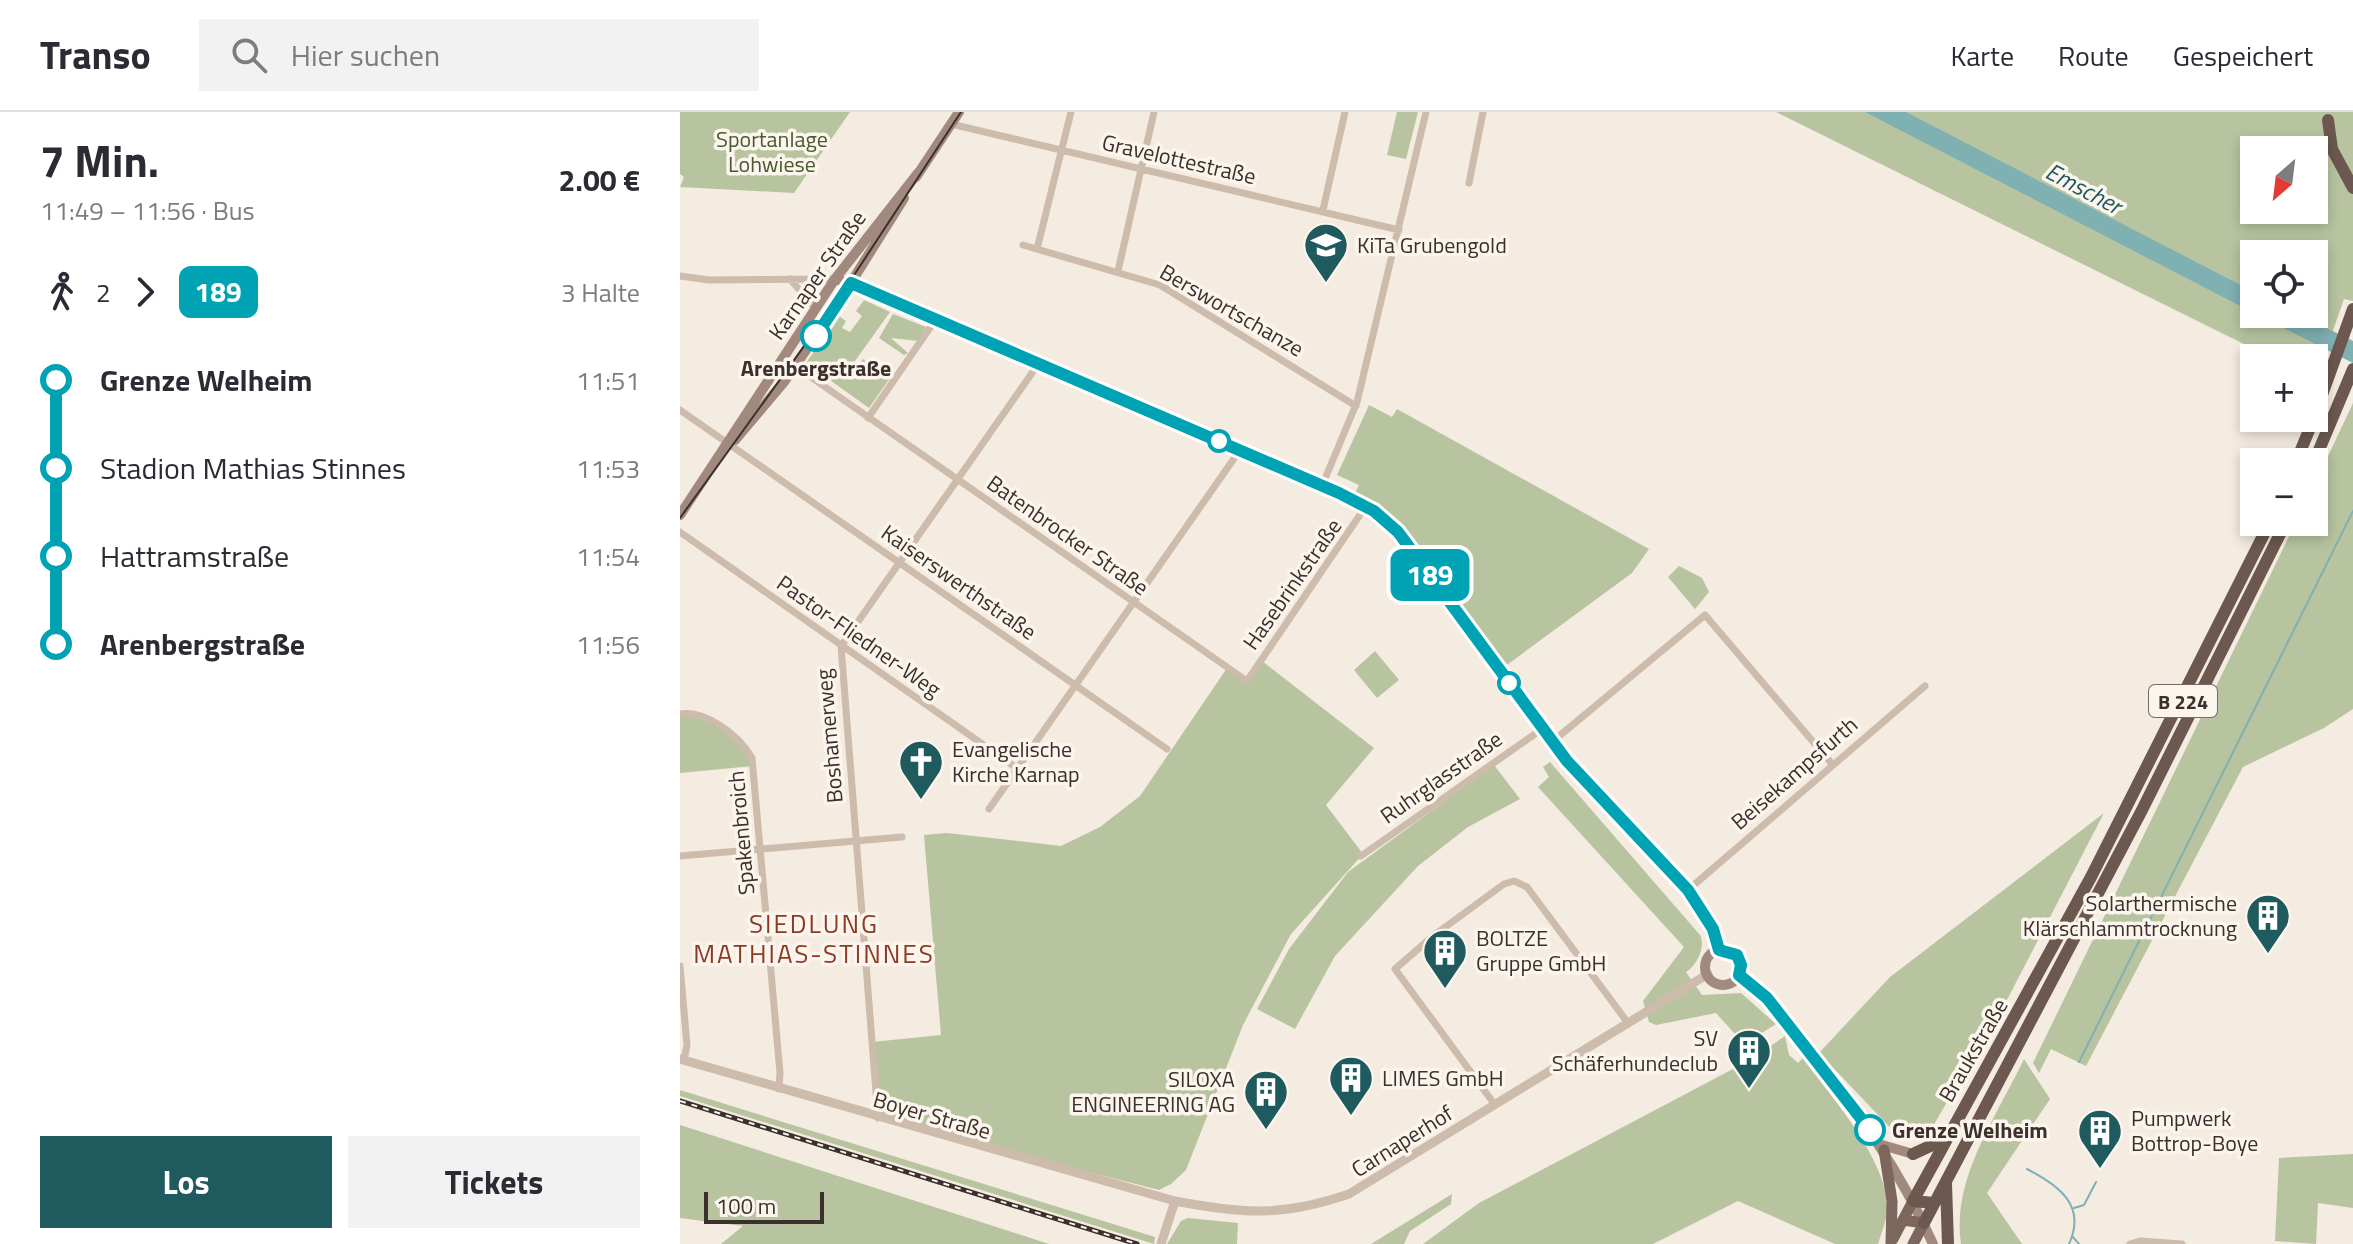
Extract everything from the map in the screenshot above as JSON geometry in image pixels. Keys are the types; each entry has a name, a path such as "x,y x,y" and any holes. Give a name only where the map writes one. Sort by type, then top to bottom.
{"highway":[{"path":"2329,116 2332,149 2353,188"},
{"path":"2328,381 2353,300"},
{"path":"2320,448 2353,369"},
{"name":"Braukstraße","path":"1913,1201 2091,877 2263,536"},
{"name":"Braukstraße","path":"1924,1223 2105,879 2279,536"},
{"path":"1913,1154 1925,1152 1946,1137"},
{"path":"1946,1181 1948,1244"},
{"path":"1913,1201 1934,1203"}],"main road":[{"name":"Karnaper Straße","path":"730,445 752,424 795,366 959,112"},
{"name":"Karnaper Straße","path":"680,515 730,445 746,413 835,279 918,173"},
{"path":"835,279 1039,363 1366,506 1398,532 1552,742 1688,890 1713,929 1719,950"},
{"path":"1719,950 1737,955 1741,965 1739,975 1723,985 1714,982 1708,974 1707,959 1719,950"},
{"path":"1739,975 1774,1006 1882,1147 1933,1244"},
{"path":"1882,1147 1913,1154"},
{"path":"1882,1147 1892,1201 1891,1244"},
{"name":"Braukstraße","path":"1891,1244 1913,1201"},
{"path":"1903,1220 1924,1223"},
{"name":"Braukstraße","path":"1913,1244 1924,1223"}],"street":[{"path":"1037,249 1071,112"},
{"path":"1118,271 1154,112"},
{"path":"1323,210 1345,112"},
{"path":"1322,486 1356,406 1426,112"},
{"path":"1469,183 1483,112"},
{"name":"Gravelottestraße","path":"951,124 1399,230"},
{"name":"Berswortschanze","path":"1023,245 1160,285 1356,406"},
{"path":"680,276 709,280 835,279"},
{"path":"790,279 815,308"},
{"path":"868,418 936,319"},
{"name":"Boshamerweg","path":"878,1118 841,646 1039,363"},
{"name":"Batenbrocker Straße","path":"795,366 1247,681"},
{"name":"Kaiserswerthstraße","path":"680,410 1167,749"},
{"path":"989,809 1240,450"},
{"name":"Hasebrinkstraße","path":"1247,681 1366,506"},
{"name":"Pastor-Fliedner-Weg","path":"680,532 1018,769"},
{"path":"1552,742 1705,615 1832,764"},
{"name":"Beisekampsfurth","path":"1688,890 1925,686"},
{"name":"Spakenbroich","path":"680,714 699,714 747,748 753,766 779,1089"},
{"name":"Ruhrglasstraße","path":"1361,856 1542,729"},
{"path":"680,856 902,837"},
{"path":"1495,1105 1395,969 1433,936 1504,884 1514,881 1527,887 1628,1023"},
{"path":"680,966 687,1045 682,1060"},
{"name":"Carnaperhof","path":"1175,1201 1246,1213 1316,1206 1362,1187 1708,974"},
{"name":"Boyer Straße","path":"682,1060 1175,1201"},
{"path":"1161,1244 1175,1201"},
{"path":"2130,1244 2140,1241 2182,1244"}],"green space":[{"name":"Sportanlage Lohwiese","path":"680,112 850,112 794,193 680,187 684,177 680,174"},
{"path":"1397,112 1418,112 1406,159 1387,155"},
{"path":"1776,112 2353,112 2353,301 2344,299 2328,345 2244,344"},
{"path":"864,300 890,312 855,361 859,364 863,359 890,378 869,408 806,363 839,316 846,321 842,328 850,332 862,316 856,311"},
{"path":"893,314 926,327 918,341 891,338 908,353 904,355 879,338"},
{"path":"2353,403 2353,709 2324,728 2243,767 2086,1066 2051,1049 2039,1073 2033,1063 2289,536 2328,536 2328,456"},
{"path":"1369,405 1392,417 1397,409 1649,549 1632,573 1500,670 1398,532 1352,499 1359,485 1337,475"},
{"path":"1679,566 1702,578 1709,592 1695,609 1668,577"},
{"path":"1375,651 1399,680 1377,698 1354,670"},
{"path":"1262,661 1374,748 1326,805 1363,854 1291,934 1243,1025 1186,1170 1159,1190 878,1118 872,1042 941,1035 924,835 947,833 1061,846 1100,827 1140,796 1227,668 1246,682"},
{"path":"680,714 704,718 724,729 753,766 680,773"},
{"path":"1550,762 1700,935 1702,945 1699,955 1686,972 1702,995 1741,993 1776,1024 1744,1044 1716,1013 1656,1025 1649,1022 1643,1001 1684,947 1538,787 1549,777 1543,767"},
{"path":"1494,765 1520,799 1468,827 1418,866 1335,956 1295,1029 1257,1009 1289,949 1348,872"},
{"path":"2104,813 2009,996 1926,1138 1901,1139 1819,1053 1890,977"},
{"path":"1785,1036 1789,1055 1798,1063 1803,1058 1857,1132 1880,1174 1887,1214 1878,1244 1835,1244 1738,1201 1653,1244 1423,1244 1479,1203 1750,1060"},
{"path":"2024,1059 2050,1099 1987,1193 2022,1244 1961,1244 1960,1220 1969,1172"},
{"path":"680,1090 1155,1237 1154,1244 680,1096"},
{"path":"680,1125 1049,1244 721,1244 743,1226 680,1218"},
{"path":"2353,1154 2353,1208 2318,1203 2316,1244 2275,1241 2279,1158"},
{"path":"1452,1194 1451,1204 1410,1231 1404,1244 1371,1244"},
{"path":"1188,1218 1238,1223 1237,1244 1167,1244 1181,1221"}],"water":[{"path":"1865,112 1906,112 2240,285 2240,306"},
{"path":"2284,328 2327,328 2353,341 2353,363 2328,350 2328,344 2315,344"}],"waterway":[{"path":"2079,1062 2353,511"},
{"path":"2027,1169 2059,1189 2072,1207 2074,1230 2069,1244"},
{"path":"2074,1208 2084,1205 2096,1182"},
{"path":"2072,1236 2079,1244"}],"tram line":[{"path":"680,518 841,295 961,112"}],"railway":[{"path":"680,1101 1137,1244"}],"bus line":[{"name":"189","path":"816,336 851,283 1339,493 1383,517 1412,550 1552,742 1583,780 1688,890 1713,929 1719,950 1729,950 1737,955 1741,965 1739,975 1767,998 1870,1130"}],"place":[{"name":"KiTa Grubengold","path":"1326,284"},
{"name":"Arenbergstraße","path":"816,336"},
{"name":"Evangelische Kirche Karnap","path":"921,801"},
{"name":"Solarthermische Klärschlammtrocknung","path":"2268,955"},
{"name":"BOLTZE Gruppe GmbH","path":"1445,990"},
{"name":"SV Schäferhundeclub","path":"1749,1090"},
{"name":"LIMES GmbH","path":"1351,1117"},
{"name":"Grenze Welheim","path":"1870,1130"},
{"name":"SILOXA ENGINEERING AG","path":"1266,1131"},
{"name":"Pumpwerk Bottrop-Boye","path":"2100,1170"}],"district":[{"name":"SIEDLUNG MATHIAS-STINNES","path":"814,938"}],"water label":[{"name":"Emscher","path":"2084,188"}]}
